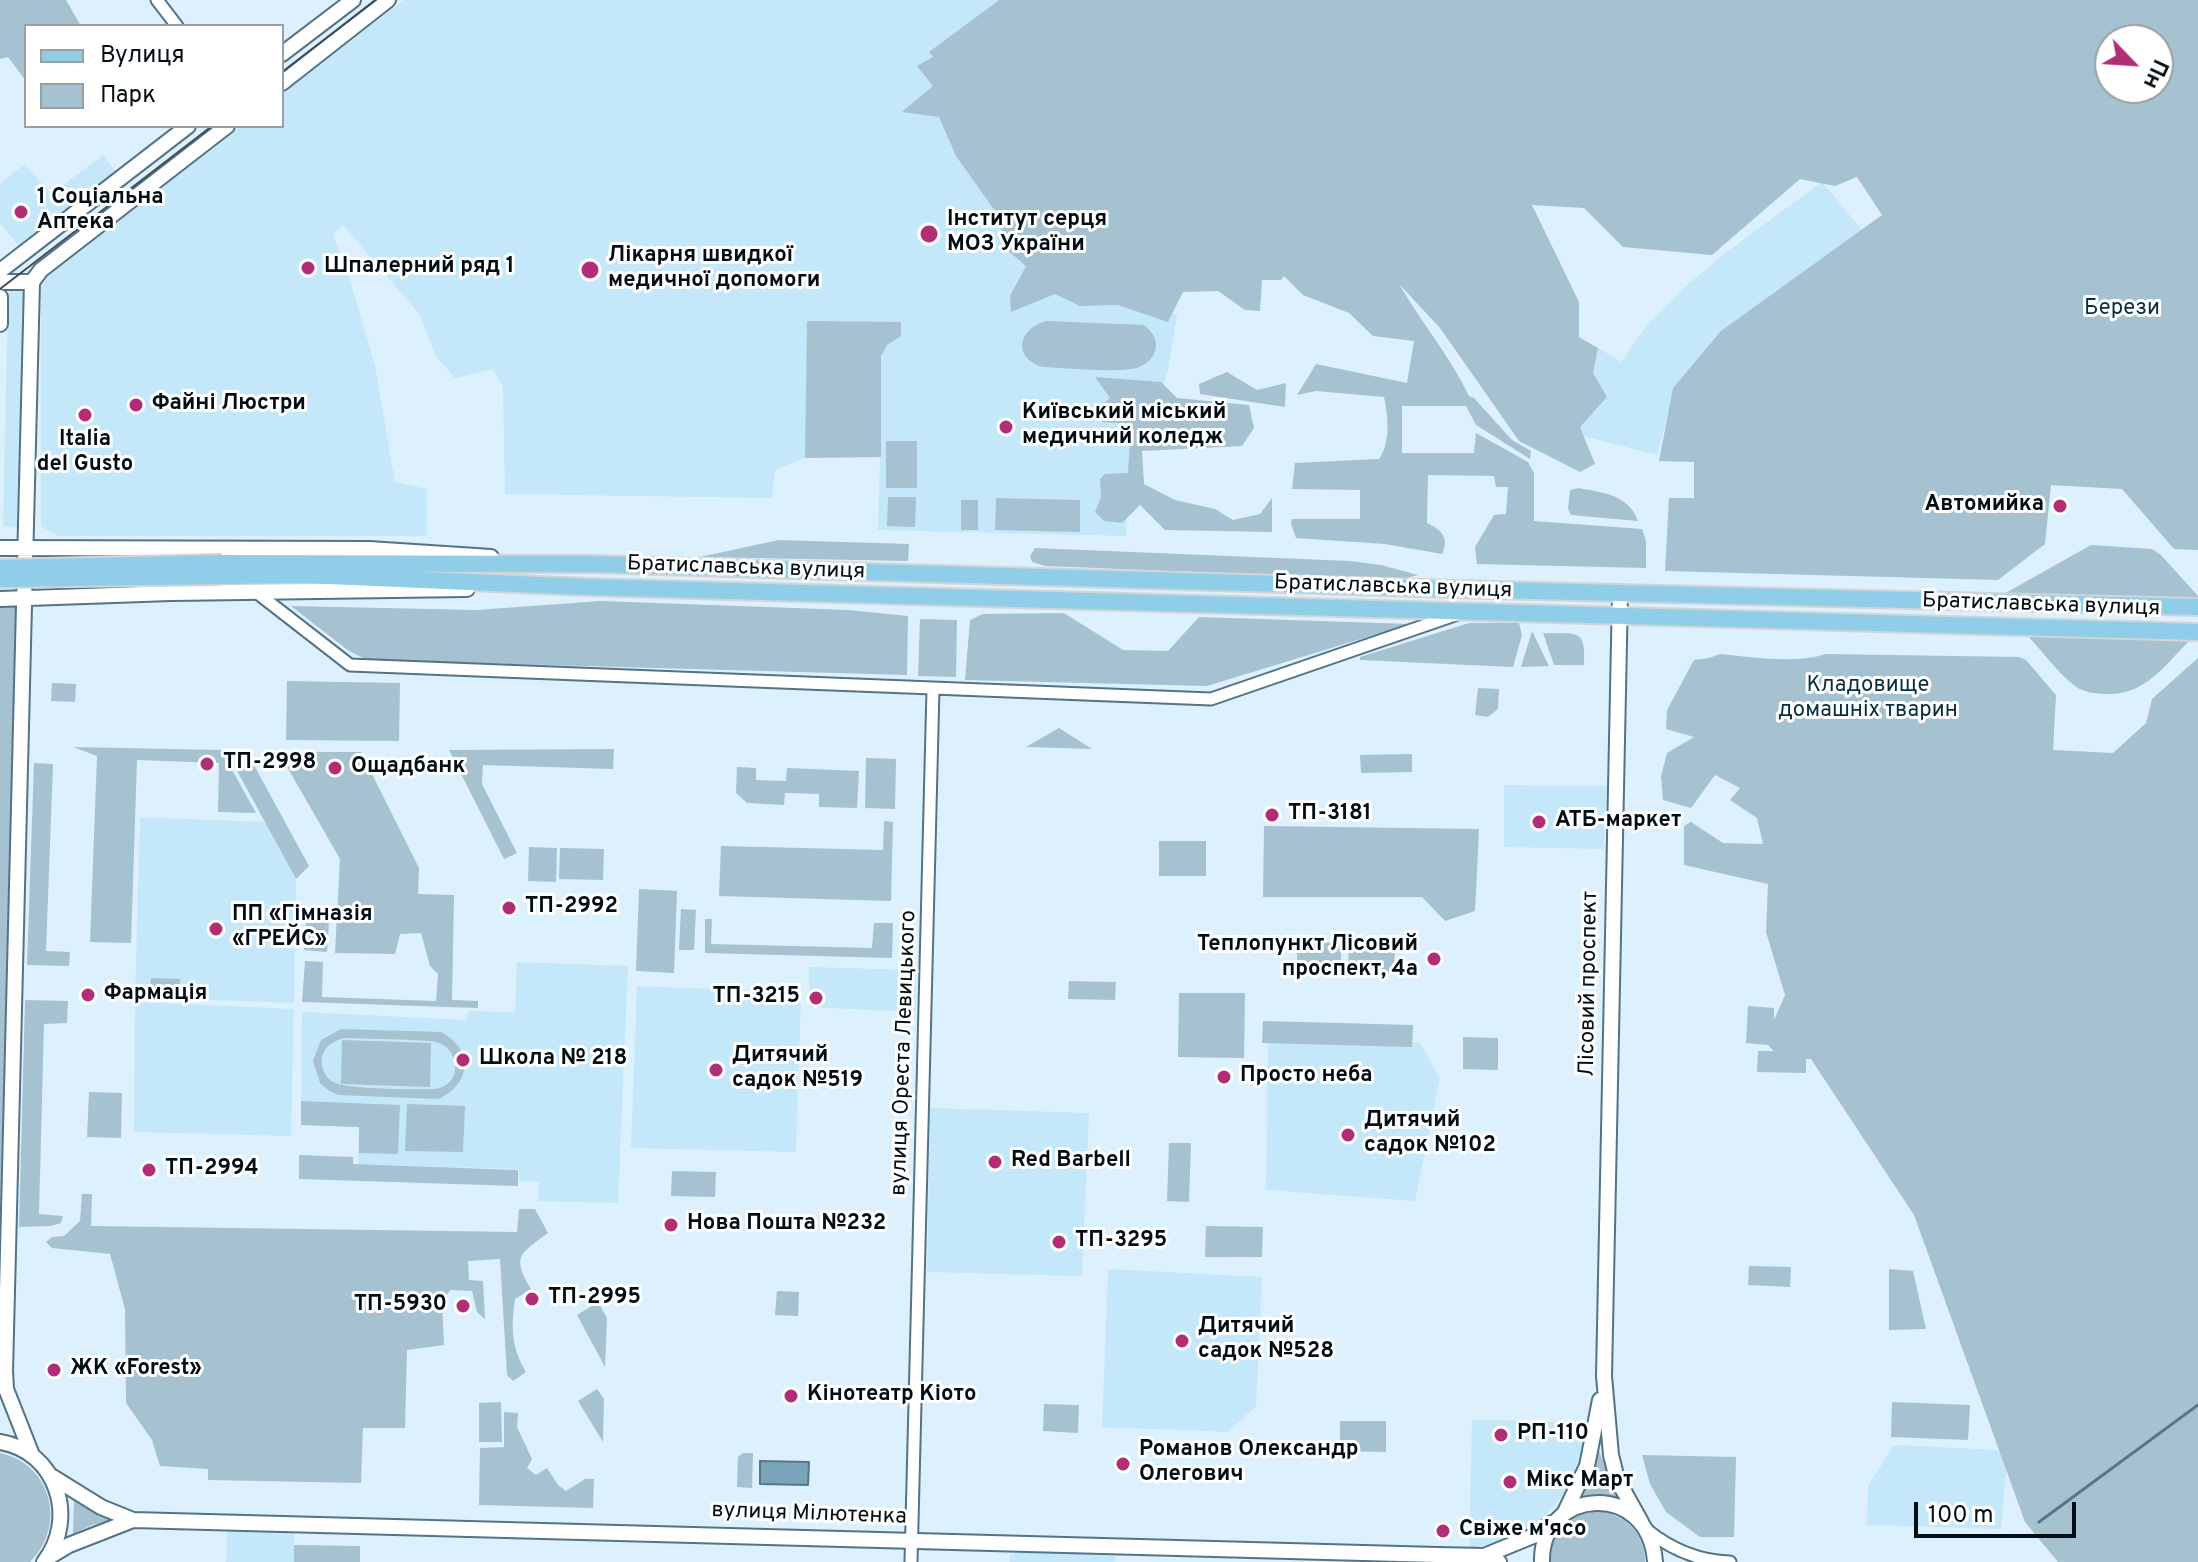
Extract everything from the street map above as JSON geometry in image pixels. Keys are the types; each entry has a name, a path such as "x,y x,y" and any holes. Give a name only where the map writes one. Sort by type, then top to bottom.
{"main road":[{"name":"Братиславська вулиця","path":"0,568 221,569 592,564 2198,607"},
{"name":"Братиславська вулиця","path":"0,579 221,569 587,587 2198,632"}],"street":[{"path":"157,0 175,24"},
{"path":"284,52 353,0"},
{"path":"284,81 388,0"},
{"path":"0,271 185,128"},
{"path":"32,1455 6,1389 5,1371 32,282 41,270 224,128"},
{"path":"0,282 32,282"},
{"path":"0,297 0,324"},
{"path":"65,547 57,563 55,585 61,594 70,597"},
{"name":"Братиславська вулиця","path":"0,548 369,549 592,564"},
{"name":"Братиславська вулиця","path":"0,599 587,587"},
{"path":"256,592 350,665 1211,699 1463,612"},
{"name":"Лісовий проспект","path":"1620,593 1604,1376 1611,1455 1617,1479 1654,1546 1655,1562"},
{"name":"вулиця Ореста Левицького","path":"911,1562 933,689"},
{"name":"Лісовий проспект","path":"1542,1562 1545,1541 1562,1516 1587,1466 1604,1376"},
{"path":"0,1442 32,1455 51,1476 59,1496 61,1518 57,1539 45,1560"},
{"name":"вулиця Мілютенка","path":"51,1476 101,1507 133,1520 1484,1556 1499,1562"},
{"name":"вулиця Мілютенка","path":"1484,1556 1533,1536 1584,1504 1601,1502 1618,1506 1644,1526"},
{"name":"вулиця Мілютенка","path":"45,1560 69,1545 133,1520"},
{"path":"1644,1526 1673,1548 1709,1562 1730,1562"}],"shaded area":[{"path":"404,0 999,0 930,52 1048,196 1067,273 1177,315 1164,383 1132,397 1126,536 878,530 880,457 805,458 775,470 772,498 505,494 503,387 493,369 455,378 436,356 420,315 343,225 333,234 375,365 395,482 427,489 427,536 58,536 41,526 41,289 49,274 238,128 284,128 284,92"},
{"path":"103,155 116,172 20,247 0,223 0,184 25,164 51,194"},
{"path":"1822,182 1862,230 1671,403 1657,455 1568,432 1584,365 1595,346 1621,362 1647,325 1686,286"},
{"path":"22,287 25,290 18,528 3,526 8,295 13,288"},
{"path":"1504,785 1607,786 1604,849 1504,847"},
{"name":"ПП «Гімназія «ГРЕЙС»","path":"140,817 265,822 296,879 294,1003 135,997"},
{"name":"Школа № 218","path":"517,962 628,966 618,1203 538,1201 539,1182 519,1181 519,1169 358,1164 359,1127 301,1125 302,1012 467,1020 468,1011 515,1012"},
{"path":"809,967 916,970 915,1012 809,1007"},
{"name":"Дитячий садок №519","path":"637,986 801,993 796,1152 631,1148"},
{"path":"135,1002 294,1009 291,1136 134,1132"},
{"name":"Дитячий садок №102","path":"1268,1037 1420,1043 1440,1078 1415,1201 1266,1190"},
{"path":"930,1108 1089,1113 1082,1276 927,1272"},
{"name":"Дитячий садок №528","path":"1108,1269 1262,1277 1256,1406 1228,1432 1102,1427"},
{"path":"1472,1420 1587,1422 1579,1460 1563,1495 1541,1522 1510,1539 1469,1549"},
{"path":"1893,1447 1996,1450 2003,1454 2007,1462 2001,1529 1867,1525 1868,1486"},
{"path":"760,1461 809,1462 808,1485 760,1484"},
{"path":"227,1530 294,1530 294,1562 226,1562"},
{"path":"1014,1552 1105,1554 1115,1556 1115,1562 1010,1562 1010,1555"}],"green space":[{"path":"0,0 66,0 80,24 24,24 24,78 8,57 0,59"},
{"name":"Берези","path":"999,0 2198,0 2198,550 2174,549 2122,489 2051,485 2045,544 1998,580 1665,571 1669,498 1694,498 1694,462 1659,461 1673,388 1721,331 1882,215 1857,177 1835,186 1800,179 1712,255 1623,247 1584,208 1532,205 1579,302 1579,337 1598,348 1593,373 1607,397 1580,427 1595,464 1580,472 1519,441 1440,328 1399,284 1469,396 1512,440 1531,451 1530,459 1476,425 1466,406 1402,406 1402,453 1474,453 1476,433 1528,462 1534,473 1534,521 1642,529 1646,541 1646,568 1477,564 1475,547 1494,515 1506,514 1508,487 1496,487 1494,476 1428,475 1427,523 1443,535 1445,543 1442,554 1385,544 1296,538 1292,519 1360,519 1360,490 1292,489 1295,463 1379,459 1388,429 1384,397 1316,391 1297,395 1316,364 1407,383 1414,341 1373,336 1349,313 1303,295 1284,276 1281,280 1262,280 1260,311 1245,310 1218,291 1183,292 1168,322 1118,305 1080,306 1055,294 1011,312 1010,296 1026,266 1006,249 998,215 956,156 939,117 902,112 933,86 917,66 933,57 929,52"},
{"path":"807,321 901,322 901,336 887,345 881,356 881,457 805,458"},
{"path":"1046,321 1144,325 1154,337 1155,350 1147,363 1128,369 1042,367 1026,357 1022,343 1029,330"},
{"path":"1227,372 1257,390 1286,383 1285,407 1200,394 1199,384"},
{"path":"1095,377 1161,382 1177,398 1249,405 1254,428 1242,446 1142,451 1144,484 1175,500 1215,509 1233,520 1260,514 1272,498 1272,532 1165,530 1140,505 1122,523 1104,521 1095,512 1101,497 1100,479 1105,474 1128,473 1131,424 1102,422 1103,404 1110,398"},
{"path":"886,441 917,441 917,488 886,488"},
{"path":"1579,488 1614,496 1628,505 1638,521 1571,515 1568,509 1570,490"},
{"path":"888,497 916,497 915,527 887,526"},
{"path":"996,498 1080,500 1080,532 995,530"},
{"path":"961,500 978,500 978,530 961,530"},
{"path":"779,540 909,544 908,561 700,557"},
{"path":"2091,545 2152,549 2198,596 2198,600 2002,595"},
{"path":"1035,548 1350,561 1418,575 1399,580 1045,566 1032,562 1030,556"},
{"path":"24,598 0,1380 0,599"},
{"path":"601,601 849,610 908,616 907,675 367,660 349,651 291,606 476,610"},
{"path":"1064,613 1123,650 1168,651 1199,617 1410,624 1207,686 965,680 970,620 983,614"},
{"path":"920,619 957,620 956,677 918,676"},
{"path":"1469,623 1519,623 1522,635 1513,667 1360,660 1360,657"},
{"path":"1532,631 1549,666 1521,667"},
{"path":"1543,633 1571,634 1581,638 1584,665 1554,665"},
{"path":"2028,636 2190,640 2143,685 2105,694 2075,686"},
{"name":"Кладовище домашніх тварин","path":"1720,654 1788,659 1826,654 2019,657 2026,660 2056,695 2053,750 2113,753 2146,723 2152,699 2198,658 2198,1562 2058,1562 2025,1522 1914,1215 1811,1059 1806,1059 1806,1073 1757,1072 1758,1051 1774,1051 1768,1045 1746,1043 1748,1006 1774,1008 1774,1020 1785,995 1766,932 1768,884 1684,865 1684,826 1691,822 1723,843 1763,844 1757,818 1730,800 1740,788 1715,775 1691,808 1663,800 1661,776 1667,753 1694,737 1666,729 1667,710 1694,660"},
{"path":"287,681 400,683 399,741 286,740"},
{"path":"52,683 76,684 75,702 51,701"},
{"path":"1478,688 1499,689 1498,709 1488,717 1475,715"},
{"path":"1059,728 1092,749 1026,747"},
{"path":"73,747 221,750 256,813 218,812 219,763 137,760 131,943 90,942 97,756"},
{"path":"614,749 613,769 483,765 482,784 517,853 504,859 449,750"},
{"path":"290,752 361,752 419,868 418,894 454,895 452,1000 478,1001 478,1008 302,1002 305,961 323,962 322,997 436,1001 438,974 430,966 421,933 400,934 395,954 335,953 340,859 282,758"},
{"path":"1412,754 1412,772 1361,773 1360,755"},
{"path":"250,758 309,866 296,879 235,767"},
{"path":"866,758 896,759 895,809 865,808"},
{"path":"34,763 53,764 46,951 70,952 69,966 27,965"},
{"path":"737,767 756,768 756,780 786,781 787,768 859,771 857,808 819,807 819,794 785,793 784,805 747,803 736,793"},
{"path":"884,821 893,822 891,901 719,896 721,846 883,850"},
{"path":"1264,826 1479,829 1475,911 1445,921 1422,897 1263,897"},
{"path":"1159,841 1206,841 1206,876 1159,876"},
{"path":"529,847 557,848 556,882 528,881"},
{"path":"560,848 604,849 603,880 559,879"},
{"path":"639,889 677,891 674,973 636,971"},
{"path":"681,909 696,910 694,950 679,950"},
{"path":"306,919 329,921 327,952 304,950"},
{"path":"705,919 712,919 711,944 872,948 874,923 893,923 892,958 705,953"},
{"path":"1304,942 1341,943 1341,974 1306,973 1297,966 1297,950"},
{"path":"1349,943 1395,944 1394,974 1348,973"},
{"path":"151,978 180,979 179,994 150,992"},
{"path":"1069,981 1116,982 1115,1000 1068,999"},
{"path":"1179,993 1245,993 1244,1058 1178,1057"},
{"path":"25,1000 68,1001 67,1023 44,1024 39,1214 63,1216 61,1223 51,1226 19,1227"},
{"path":"1263,1021 1413,1025 1412,1047 1262,1043"},
{"path":"341,1029 441,1032 452,1039 464,1057 463,1076 449,1093 438,1099 338,1095 320,1083 313,1061 321,1040","holes":["344,1038 441,1044 453,1057 455,1073 451,1081 434,1089 367,1088 335,1083 323,1069 323,1053 327,1047"]},
{"path":"1463,1037 1498,1038 1498,1070 1463,1069"},
{"path":"342,1040 431,1043 430,1087 341,1084"},
{"path":"89,1092 122,1093 121,1138 87,1137"},
{"path":"301,1101 400,1105 398,1154 359,1153 359,1127 301,1125"},
{"path":"407,1104 465,1106 463,1152 405,1151"},
{"path":"1169,1143 1191,1143 1189,1202 1167,1201"},
{"path":"299,1155 353,1157 353,1164 518,1170 518,1186 299,1179"},
{"path":"672,1171 716,1172 715,1197 671,1196"},
{"path":"82,1194 92,1194 91,1226 517,1232 519,1209 535,1209 548,1233 522,1256 521,1269 531,1289 515,1299 513,1319 513,1337 526,1372 513,1381 507,1375 500,1259 468,1261 469,1280 483,1281 485,1319 477,1312 472,1291 451,1290 442,1299 444,1345 407,1350 405,1428 363,1428 361,1483 208,1480 208,1469 160,1466 152,1440 126,1403 125,1309 110,1254 52,1248 46,1242 52,1237 64,1236 80,1221"},
{"path":"1206,1226 1263,1227 1262,1257 1205,1257"},
{"path":"1749,1266 1791,1267 1790,1287 1748,1285"},
{"path":"1889,1269 1913,1271 1926,1329 1889,1330"},
{"path":"777,1291 799,1292 798,1316 775,1315"},
{"path":"598,1302 607,1318 605,1367 577,1315"},
{"path":"597,1389 604,1399 603,1442 578,1401"},
{"path":"501,1402 502,1442 479,1442 479,1403"},
{"path":"1892,1402 1970,1405 1968,1440 1891,1437"},
{"path":"1044,1404 1079,1405 1078,1433 1043,1431"},
{"path":"504,1412 518,1413 517,1427 532,1459 527,1468 536,1475 547,1468 566,1491 585,1479 594,1479 593,1508 479,1505 480,1448 504,1447"},
{"path":"1340,1421 1386,1421 1386,1452 1340,1451"},
{"path":"1598,1448 1617,1498 1596,1495 1580,1499 1590,1479"},
{"path":"0,1453 18,1459 32,1470 48,1498 48,1531 30,1562 0,1562"},
{"path":"743,1453 753,1453 752,1488 737,1487 738,1457"},
{"path":"1642,1455 1736,1457 1734,1537 1700,1537 1666,1512 1650,1484"},
{"path":"74,1499 118,1519 92,1525 73,1534"},
{"path":"1597,1511 1616,1516 1632,1527 1641,1542 1645,1562 1549,1562 1553,1542 1562,1527 1577,1516"},
{"path":"294,1545 360,1546 360,1562 294,1562"}],"waterway":[{"path":"2039,1522 2198,1405"}],"tram line":[{"path":"284,70 376,0"},
{"path":"0,289 209,128"}],"place":[{"name":"1 Соціальна Аптека","path":"21,212"},
{"name":"Інститут серця МОЗ України","path":"929,234"},
{"name":"Шпалерний ряд 1","path":"308,268"},
{"name":"Лікарня швидкої медичної допомоги","path":"590,270"},
{"name":"Файні Люстри","path":"136,405"},
{"name":"Italia del Gusto","path":"85,415"},
{"name":"Київський міський медичний коледж","path":"1006,427"},
{"name":"Автомийка","path":"2060,506"},
{"name":"ТП-2998","path":"207,764"},
{"name":"Ощадбанк","path":"335,768"},
{"name":"ТП-3181","path":"1272,815"},
{"name":"АТБ-маркет","path":"1539,822"},
{"name":"ТП-2992","path":"509,908"},
{"name":"ПП «Гімназія «ГРЕЙС»","path":"216,929"},
{"name":"Теплопункт Лісовий проспект, 4а","path":"1434,959"},
{"name":"Фармація","path":"88,995"},
{"name":"ТП-3215","path":"816,998"},
{"name":"Школа № 218","path":"463,1060"},
{"name":"Дитячий садок №519","path":"716,1070"},
{"name":"Просто неба","path":"1224,1077"},
{"name":"Дитячий садок №102","path":"1348,1135"},
{"name":"Red Barbell","path":"995,1162"},
{"name":"ТП-2994","path":"149,1170"},
{"name":"Нова Пошта №232","path":"671,1225"},
{"name":"ТП-3295","path":"1059,1242"},
{"name":"ТП-2995","path":"532,1299"},
{"name":"ТП-5930","path":"463,1306"},
{"name":"Дитячий садок №528","path":"1182,1341"},
{"name":"ЖК «Forest»","path":"54,1370"},
{"name":"Кінотеатр Кіото","path":"791,1396"},
{"name":"РП-110","path":"1501,1435"},
{"name":"Романов Олександр Олегович","path":"1123,1464"},
{"name":"Мікс Март","path":"1510,1482"},
{"name":"Свіже м'ясо","path":"1443,1531"}]}
